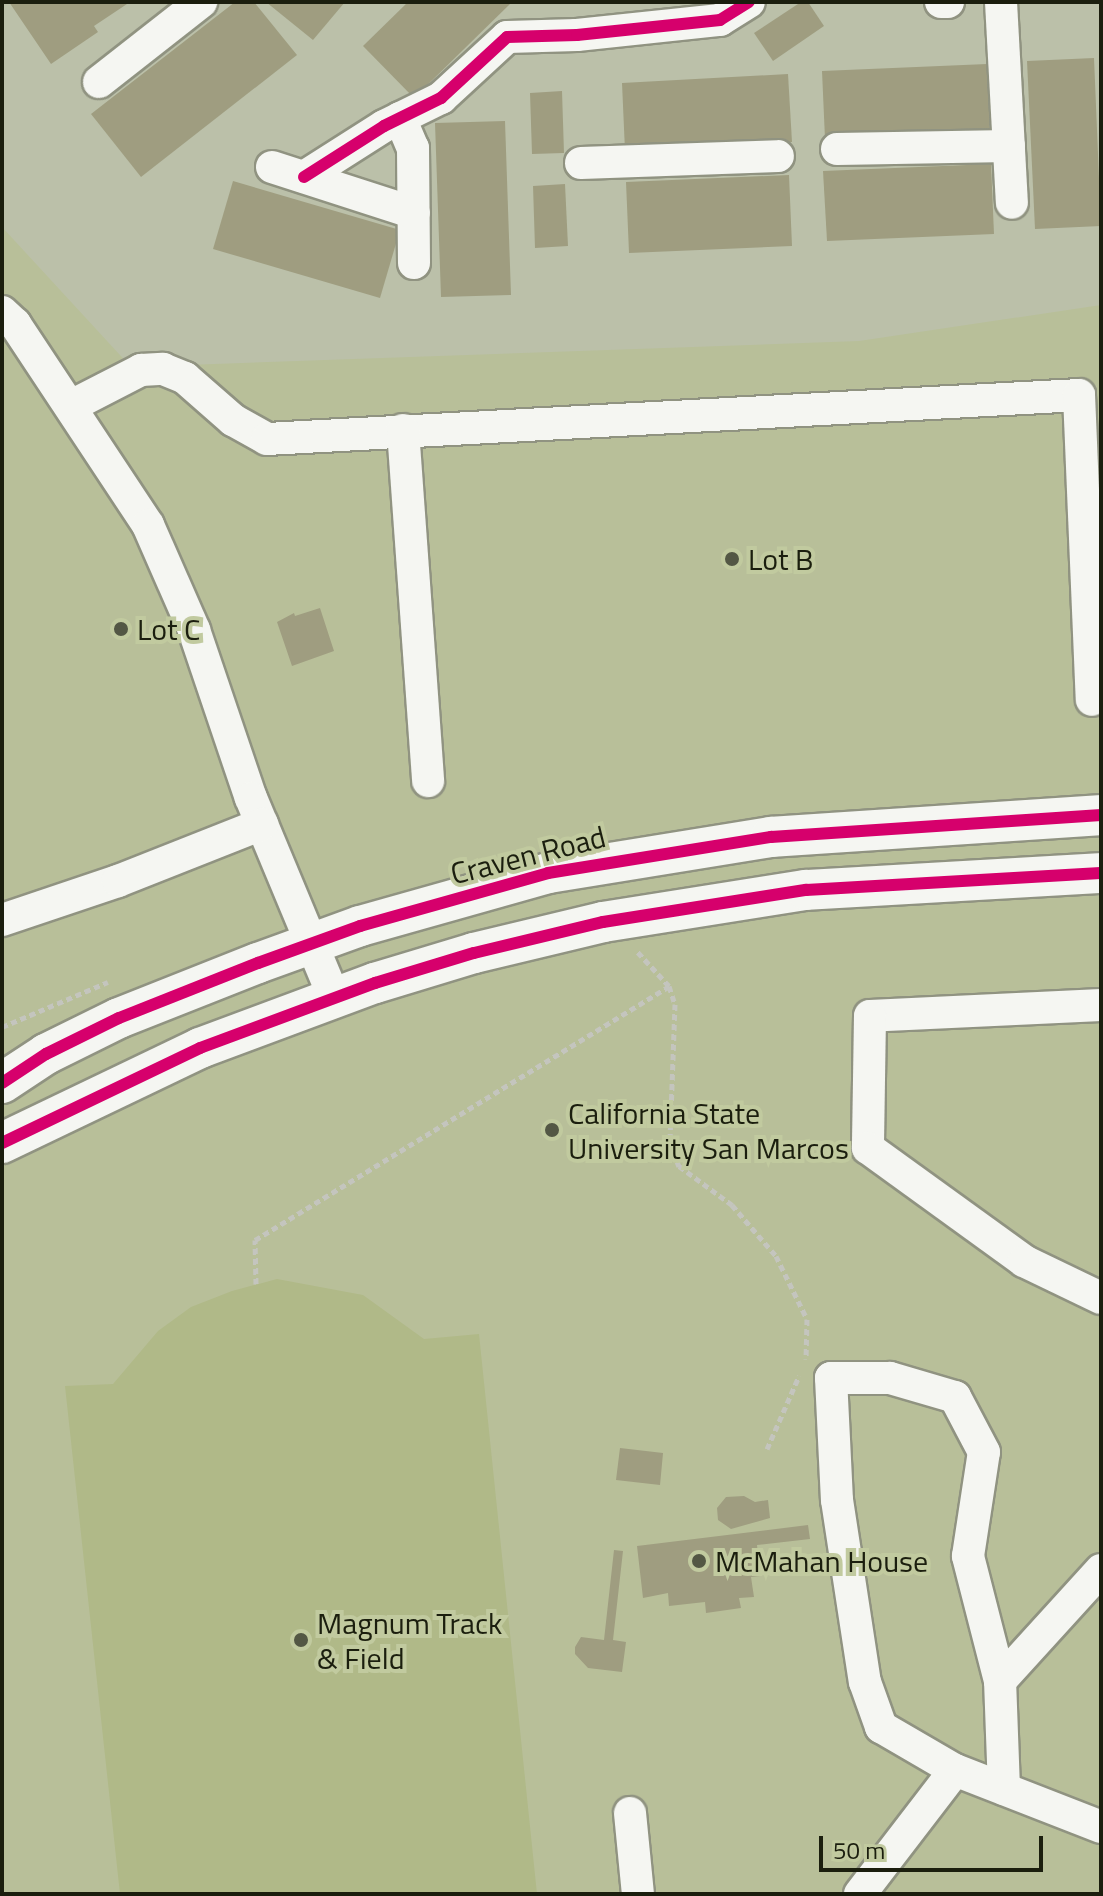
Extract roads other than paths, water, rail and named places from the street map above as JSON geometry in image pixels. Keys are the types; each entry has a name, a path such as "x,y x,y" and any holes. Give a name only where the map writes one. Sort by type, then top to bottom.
{"main road":[{"name":"Craven Road","path":"2,1083 46,1054 119,1018 310,944 548,873 635,856 771,837 1101,815"},
{"path":"2,1143 184,1055 334,997 474,953 603,922 806,890 1101,873"}],"street":[{"path":"99,82 201,2"},
{"path":"304,177 400,118 441,98 507,37 636,16 720,20 749,2"},
{"path":"941,2 948,2"},
{"path":"1001,2 1012,203"},
{"path":"400,118 413,148 414,263"},
{"path":"837,149 1009,146"},
{"path":"581,163 778,156"},
{"path":"272,167 414,213"},
{"path":"2,312 15,324 148,525 194,630 262,824 334,997"},
{"path":"71,406 141,370 163,369 185,378 233,420 267,439 1079,395 1092,700"},
{"path":"403,430 428,781"},
{"path":"2,920 118,881 262,824"},
{"path":"1101,1005 870,1016 868,1148 1024,1261 1101,1298"},
{"path":"1004,1789 1000,1681 968,1556 984,1452 955,1397 890,1378 831,1378 837,1500 865,1682 881,1727 955,1770 1101,1827"},
{"path":"1000,1681 1101,1570"},
{"path":"860,1894 955,1770"},
{"path":"630,1813 638,1894"}],"place":[{"name":"Lot B","path":"732,559"},
{"name":"Lot C","path":"121,629"},
{"name":"California State University San Marcos","path":"552,1130"},
{"name":"McMahan House","path":"699,1561"},
{"name":"Magnum Track & Field","path":"301,1640"}]}
